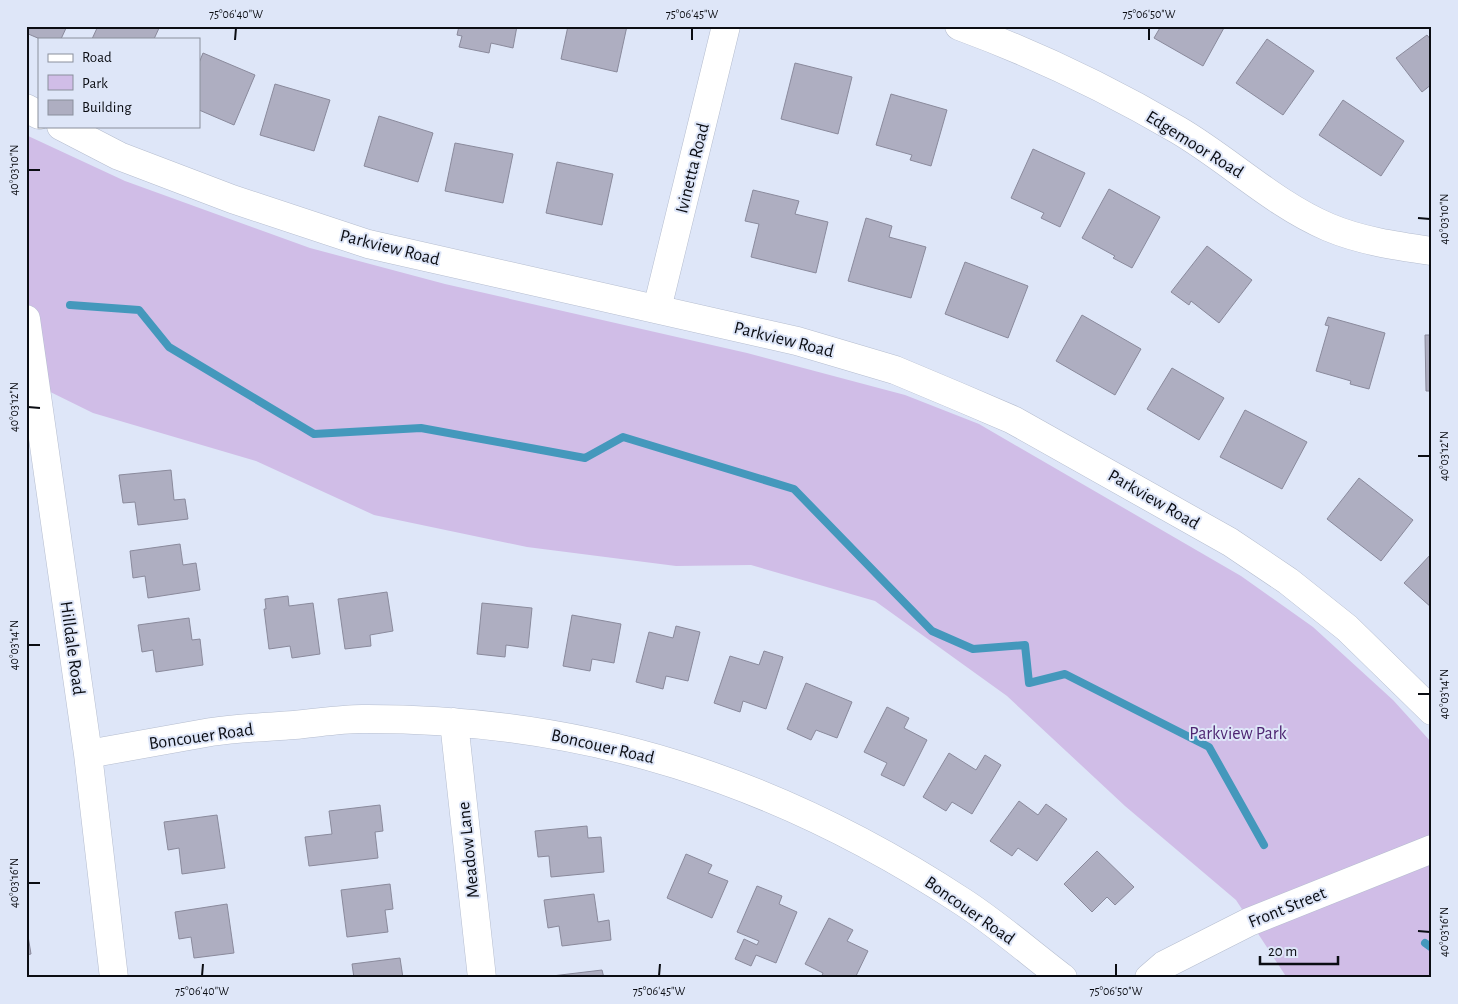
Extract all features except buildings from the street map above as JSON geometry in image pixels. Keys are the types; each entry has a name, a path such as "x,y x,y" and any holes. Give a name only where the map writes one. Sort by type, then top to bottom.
{"street":[{"name":"Ivinetta Road","path":"658,309 726,26"},
{"name":"Edgemoor Road","path":"959,26 1002,42 1096,85 1180,131 1296,210 1328,227 1366,239 1432,251"},
{"path":"26,108 38,114"},
{"name":"Parkview Road","path":"65,128 119,156 232,200 368,244 797,341 895,370 1013,420 1230,542 1288,581 1347,628 1432,711"},
{"name":"Hilldale Road","path":"26,319 88,754 114,978"},
{"name":"Boncouer Road","path":"88,754 214,732 360,719 454,722 534,730 613,746 702,772 776,800 838,829 898,861 965,903 1062,978"},
{"name":"Meadow Lane","path":"454,722 482,978"},
{"name":"Front Street","path":"1149,978 1164,965 1249,922 1432,849"}],"green space":[{"name":"Parkview Park","path":"26,135 125,181 310,248 445,284 747,353 905,395 979,424 1241,576 1313,627 1393,700 1432,743 1432,978 1287,978 1236,900 1125,806 1007,696 875,601 751,565 676,566 527,547 374,515 256,461 93,413 26,380"}],"waterway":[{"path":"70,305 139,310 169,347 314,434 421,428 585,458 623,437 794,489 932,631 973,649 1025,645 1029,683 1065,674 1209,747 1264,845"},
{"path":"1425,943 1432,948"}]}
